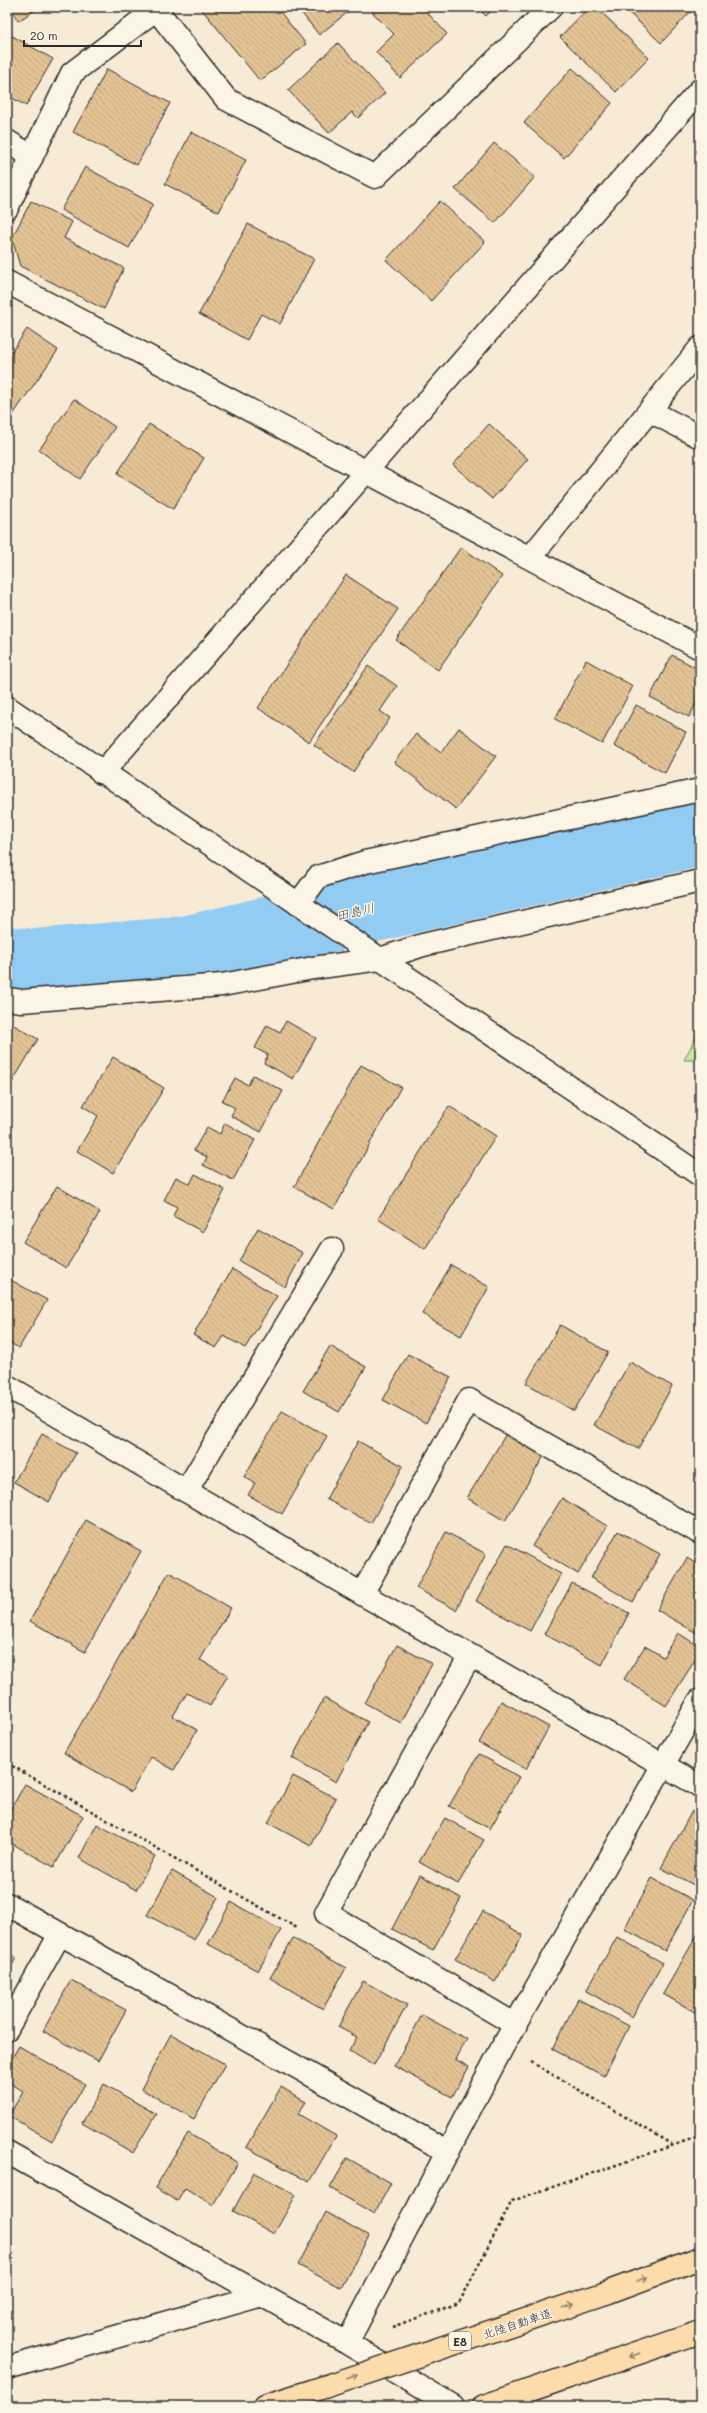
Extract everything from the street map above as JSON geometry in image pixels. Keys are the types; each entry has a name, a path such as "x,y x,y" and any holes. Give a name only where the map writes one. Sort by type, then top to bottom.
{"highway":[{"name":"北陸自動車道","path":"264,2406 606,2293 700,2258"},
{"path":"484,2406 700,2332"}],"street":[{"path":"7,208 72,72 158,8 226,99 375,177 551,7"},
{"path":"102,773 700,90"},
{"path":"7,141 32,157"},
{"path":"7,282 700,648"},
{"path":"530,558 700,348"},
{"path":"650,411 700,437"},
{"path":"7,707 102,773 700,1175"},
{"path":"298,904 318,878 366,862 700,790"},
{"path":"7,999 22,1001 222,985 313,968 380,960 423,945 700,881"},
{"path":"186,1491 332,1250"},
{"path":"7,1386 362,1594 664,1767 700,1786"},
{"path":"362,1594 469,1400 700,1533"},
{"path":"470,1656 326,1913 516,2025"},
{"path":"347,2343 503,2046 664,1767 700,1700"},
{"path":"7,1904 448,2152"},
{"path":"7,2029 60,1934"},
{"path":"7,2152 262,2294 453,2406"},
{"path":"7,2368 262,2294"}],"path":[{"path":"7,1763 312,1936 326,1913"},
{"path":"503,2046 673,2144"},
{"path":"347,2343 459,2303 512,2201 673,2144 700,2136"}],"green space":[{"path":"700,1029 700,1060 684,1060"}],"building":[{"path":"10,7 40,7 18,21"},
{"path":"200,7 276,7 306,44 260,81"},
{"path":"297,7 354,7 319,35"},
{"path":"377,7 422,7 447,34 400,78 376,52 394,34 372,12"},
{"path":"477,7 495,7 486,16"},
{"path":"589,7 596,7 649,58 616,92 560,37"},
{"path":"623,7 695,7 661,43"},
{"path":"7,33 53,59 26,106 7,95"},
{"path":"338,43 385,93 358,118 352,112 329,133 288,90"},
{"path":"572,68 612,103 564,158 524,123"},
{"path":"107,69 170,103 137,165 73,132"},
{"path":"191,132 246,160 219,212 165,184"},
{"path":"494,143 535,177 495,223 455,189"},
{"path":"85,167 153,204 129,248 61,210"},
{"path":"31,201 72,222 64,238 124,268 104,309 20,266 12,238"},
{"path":"440,201 485,242 431,301 386,260"},
{"path":"248,224 314,259 280,324 261,314 247,340 199,314"},
{"path":"27,329 58,350 10,419 7,417 7,359"},
{"path":"74,399 115,427 80,479 39,450"},
{"path":"149,424 204,458 173,509 117,474"},
{"path":"489,424 528,459 492,499 453,465"},
{"path":"461,547 502,576 438,670 396,640"},
{"path":"346,575 398,609 309,742 258,708"},
{"path":"672,655 700,670 700,696 689,717 650,697"},
{"path":"586,660 633,686 602,744 555,719"},
{"path":"368,666 397,686 380,711 390,718 353,772 314,745"},
{"path":"636,705 686,732 665,773 614,746"},
{"path":"459,728 496,756 456,809 394,762 416,734 441,752"},
{"path":"7,1021 38,1039 7,1091"},
{"path":"286,1021 316,1038 293,1079 264,1063 268,1055 255,1048 267,1025 280,1032"},
{"path":"113,1057 164,1088 113,1173 77,1151 98,1116 83,1106"},
{"path":"361,1065 401,1087 334,1209 294,1187"},
{"path":"253,1075 283,1091 261,1132 231,1116 235,1108 222,1101 235,1078 248,1085"},
{"path":"449,1106 496,1136 425,1249 378,1219"},
{"path":"225,1123 255,1140 233,1180 203,1165 207,1157 194,1150 207,1127 220,1134"},
{"path":"195,1174 225,1190 203,1232 173,1216 177,1207 164,1200 176,1177 190,1184"},
{"path":"57,1186 100,1212 66,1268 23,1242"},
{"path":"258,1228 303,1253 285,1287 239,1261"},
{"path":"451,1265 489,1287 461,1336 422,1314"},
{"path":"232,1269 277,1296 245,1348 224,1336 216,1348 193,1335"},
{"path":"7,1278 47,1300 19,1348 7,1341"},
{"path":"560,1325 608,1352 574,1411 526,1383"},
{"path":"330,1346 366,1367 339,1412 303,1391"},
{"path":"408,1354 451,1377 426,1423 383,1400"},
{"path":"630,1362 672,1386 638,1449 594,1425"},
{"path":"282,1411 327,1436 282,1514 248,1495 255,1483 244,1477"},
{"path":"42,1434 76,1453 49,1502 14,1482"},
{"path":"506,1434 544,1456 505,1521 467,1498"},
{"path":"358,1441 403,1466 371,1523 326,1499"},
{"path":"562,1498 607,1526 578,1574 532,1546"},
{"path":"86,1520 141,1551 85,1652 30,1621"},
{"path":"618,1531 660,1554 633,1602 591,1578"},
{"path":"446,1532 486,1554 456,1610 416,1588"},
{"path":"507,1544 561,1574 530,1631 476,1601"},
{"path":"687,1558 700,1566 700,1635 657,1610"},
{"path":"169,1572 231,1608 200,1660 228,1675 210,1706 187,1693 173,1716 197,1730 174,1770 151,1757 131,1792 64,1753"},
{"path":"572,1583 629,1613 602,1665 544,1634"},
{"path":"678,1633 700,1647 700,1652 666,1706 624,1679 645,1646 663,1657"},
{"path":"397,1645 432,1664 401,1723 365,1703"},
{"path":"324,1698 368,1722 336,1782 292,1758"},
{"path":"501,1701 549,1727 526,1769 479,1743"},
{"path":"479,1754 519,1777 490,1829 449,1806"},
{"path":"293,1776 336,1798 311,1846 268,1823"},
{"path":"25,1784 83,1816 54,1867 7,1841 7,1816"},
{"path":"692,1811 700,1815 700,1888 661,1868"},
{"path":"445,1818 484,1840 458,1884 419,1862"},
{"path":"97,1824 155,1856 136,1890 79,1858"},
{"path":"172,1871 218,1897 194,1940 147,1915"},
{"path":"420,1875 461,1898 433,1950 392,1929"},
{"path":"652,1878 693,1900 665,1951 624,1929"},
{"path":"231,1902 281,1930 258,1971 208,1944"},
{"path":"483,1911 523,1935 495,1982 455,1959"},
{"path":"700,1930 700,2015 663,1994"},
{"path":"617,1937 663,1963 632,2017 586,1991"},
{"path":"293,1938 346,1968 323,2009 270,1978"},
{"path":"7,1953 16,1958 7,1974"},
{"path":"71,1980 126,2010 98,2061 43,2031"},
{"path":"363,1981 407,2005 374,2065 349,2051 357,2037 338,2027"},
{"path":"578,1999 629,2026 604,2076 552,2049"},
{"path":"422,2015 467,2039 455,2059 469,2067 452,2097 394,2066"},
{"path":"171,2034 225,2064 194,2119 141,2089"},
{"path":"19,2046 85,2084 52,2141 9,2116 23,2091 7,2081 7,2067"},
{"path":"104,2084 156,2114 133,2153 82,2123"},
{"path":"281,2087 306,2102 298,2114 336,2136 309,2182 246,2147"},
{"path":"188,2133 238,2163 213,2205 185,2188 177,2201 155,2188"},
{"path":"347,2158 391,2183 374,2214 330,2188"},
{"path":"254,2172 296,2195 274,2234 233,2211"},
{"path":"326,2212 369,2236 341,2288 298,2265"}],"waterway":[{"name":"田島川","path":"7,961 34,964 185,951 700,831"}]}
